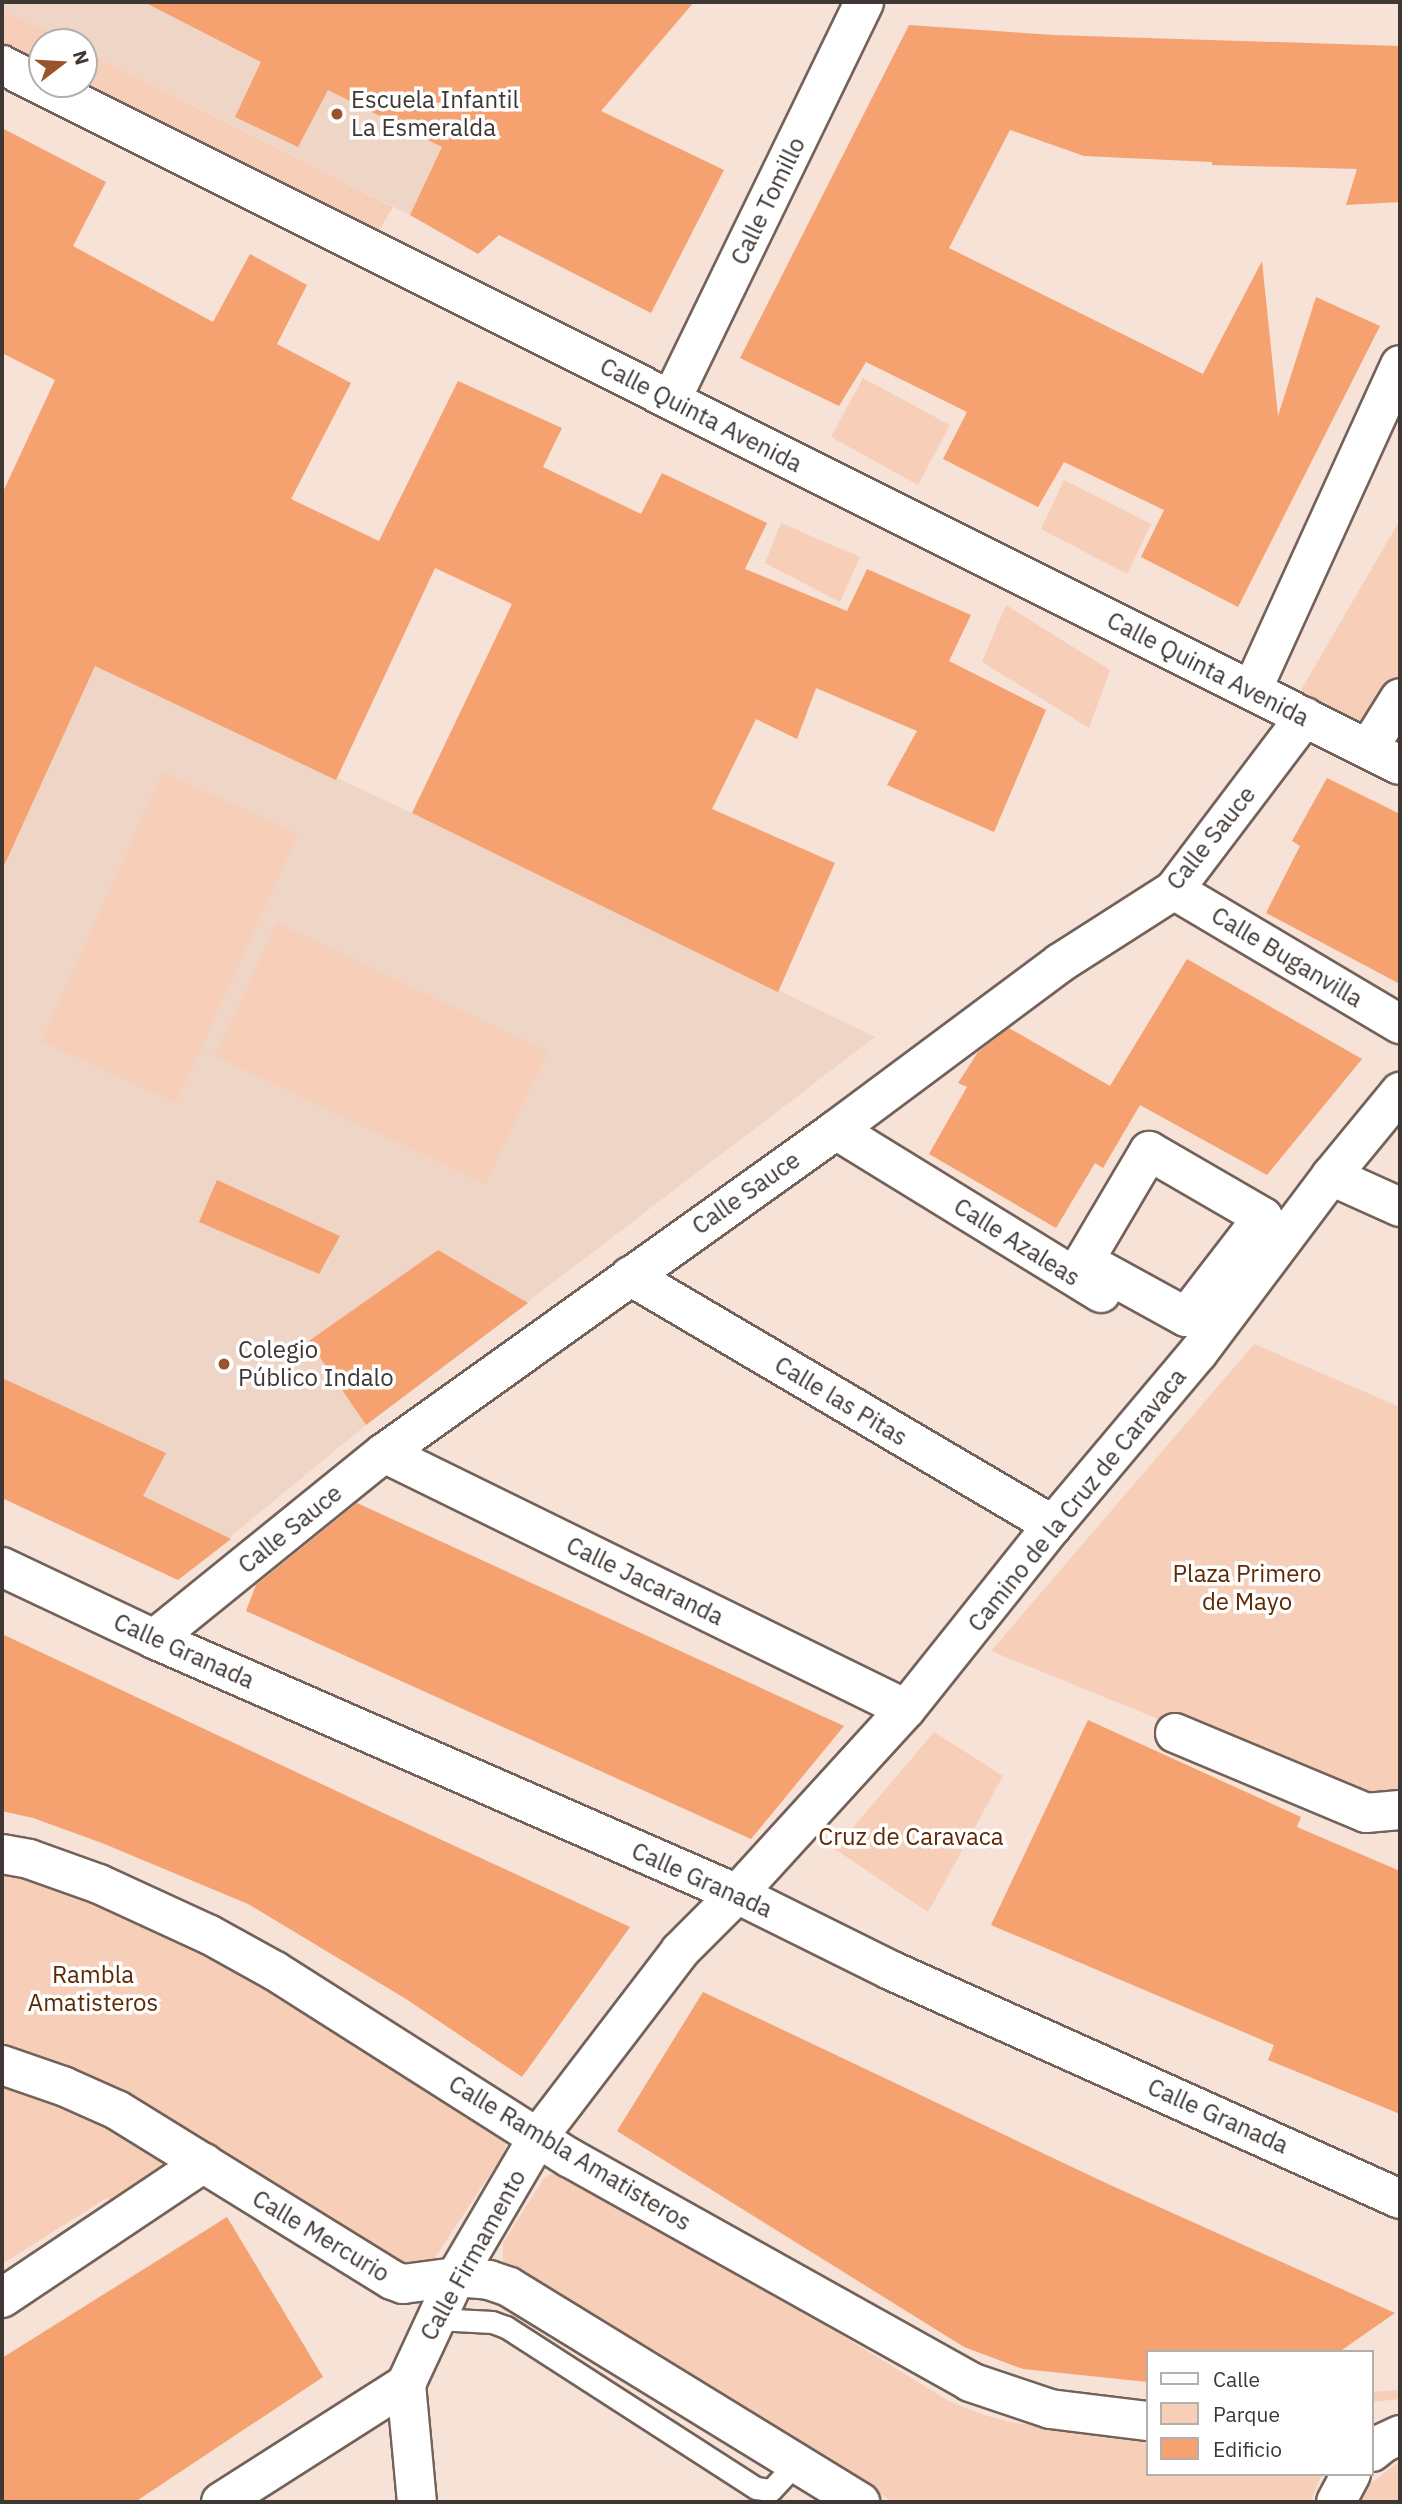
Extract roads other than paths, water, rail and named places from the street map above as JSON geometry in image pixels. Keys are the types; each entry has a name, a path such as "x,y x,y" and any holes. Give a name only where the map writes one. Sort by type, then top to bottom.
{"street":[{"name":"Calle Tomillo","path":"671,400 864,2"},
{"name":"Calle Quinta Avenida","path":"2,65 1384,757"},
{"path":"1252,690 1400,365"},
{"path":"1384,757 1400,698"},
{"name":"Calle Sauce","path":"154,1639 384,1452 835,1130 1060,962 1174,890 1306,717"},
{"name":"Calle Buganvilla","path":"1174,890 1400,1024"},
{"name":"Camino de la Cruz de Caravaca","path":"737,1894 906,1709 1053,1525 1198,1353 1331,1176 1400,1092"},
{"name":"Calle Azaleas","path":"835,1130 1198,1353"},
{"path":"1149,1151 1263,1217 1186,1317 1084,1261 1149,1151"},
{"path":"1331,1176 1400,1208"},
{"name":"Calle las Pitas","path":"630,1276 1053,1525"},
{"name":"Calle Jacaranda","path":"384,1452 906,1709"},
{"name":"Calle Granada","path":"2,1567 154,1639 737,1894 890,1970 1400,2199"},
{"path":"1175,1733 1366,1812 1400,1810"},
{"name":"Calle Rambla Amatisteros","path":"2,1854 41,1863 99,1884 210,1935 275,1971 570,2158 970,2382 1050,2409 1146,2421"},
{"name":"Calle Firmamento","path":"406,2384 456,2277 538,2137 680,1951 737,1894"},
{"name":"Calle Mercurio","path":"2,2065 98,2100 392,2280 402,2284 456,2277 489,2280 509,2287 860,2502"},
{"path":"2,2298 204,2163"},
{"path":"221,2502 406,2384 418,2502"},
{"path":"1374,2429 1400,2430"},
{"path":"1374,2450 1400,2435"},
{"path":"1336,2502 1350,2476"}],"lane":[{"path":"436,2319 492,2322 506,2327 756,2488 771,2490 796,2463"}],"place":[{"name":"Escuela Infantil La Esmeralda","path":"337,114"},
{"name":"Colegio Público Indalo","path":"224,1364"}],"park label":[{"name":"Plaza Primero de Mayo","path":"1247,1588"},
{"name":"Cruz de Caravaca","path":"911,1837"},
{"name":"Rambla Amatisteros","path":"93,1989"}]}
